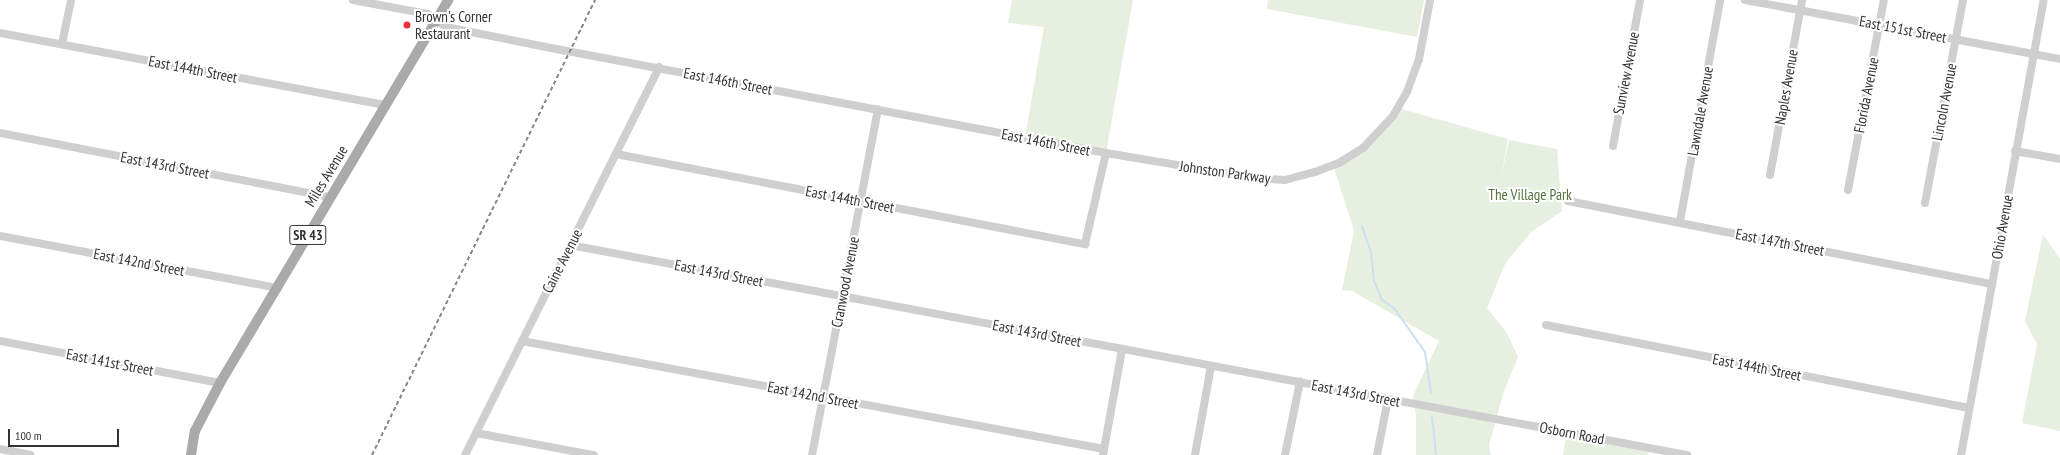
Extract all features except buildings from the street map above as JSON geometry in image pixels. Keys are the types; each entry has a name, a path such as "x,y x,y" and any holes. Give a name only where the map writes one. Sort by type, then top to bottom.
{"main road":[{"name":"Miles Avenue","path":"191,455 195,431 220,383 278,288 330,197 448,0"}],"street":[{"path":"62,44 71,0"},
{"name":"East 146th Street","path":"353,0 428,14 446,27 1106,153"},
{"name":"Johnston Parkway","path":"1106,153 1256,178 1285,180 1339,163 1363,148 1381,130 1395,112 1406,92 1419,59 1430,0"},
{"name":"Sunview Avenue","path":"1613,146 1640,0"},
{"name":"Lawndale Avenue","path":"1680,221 1720,0"},
{"name":"East 151st Street","path":"1745,0 2060,59"},
{"name":"Naples Avenue","path":"1770,175 1802,0"},
{"name":"Florida Avenue","path":"1848,190 1884,0"},
{"name":"Lincoln Avenue","path":"1925,204 1963,0"},
{"name":"Ohio Avenue","path":"1961,455 2015,151 2044,0"},
{"name":"East 144th Street","path":"0,33 386,105"},
{"name":"Caine Avenue","path":"465,455 659,68"},
{"name":"Cranwood Avenue","path":"812,455 878,109"},
{"name":"East 143rd Street","path":"0,133 330,197"},
{"path":"2015,151 2060,159"},
{"name":"East 144th Street","path":"616,154 1085,244 1106,153"},
{"name":"East 147th Street","path":"1568,200 1992,284"},
{"name":"East 142nd Street","path":"0,236 278,288"},
{"name":"East 143rd Street","path":"570,245 1505,421"},
{"name":"East 144th Street","path":"1546,325 1969,408"},
{"name":"East 141st Street","path":"0,341 220,383"},
{"name":"East 142nd Street","path":"522,341 823,397 1103,452"},
{"path":"1103,452 1122,349"},
{"path":"1195,455 1211,366"},
{"path":"1285,455 1300,382"},
{"path":"1377,455 1388,399"},
{"name":"Osborn Road","path":"1505,421 1687,455"},
{"path":"476,433 594,455"},
{"path":"0,449 30,455"}],"green space":[{"path":"1012,0 1133,0 1106,153 1025,138 1044,27 1008,23"},
{"path":"1268,0 1424,0 1417,37 1267,9"},
{"name":"The Village Park","path":"1398,108 1508,139 1500,183 1509,140 1557,149 1562,211 1531,232 1505,264 1487,308 1507,333 1518,357 1504,391 1489,445 1491,455 1416,455 1416,416 1413,396 1439,341 1352,291 1342,290 1354,231 1333,165 1363,148"},
{"path":"2043,234 2060,259 2060,431 2022,423 2037,344 2025,321"},
{"path":"1567,432 1650,448 1648,455 1563,455"}],"waterway":[{"path":"1362,226 1371,252 1374,281 1382,300 1394,308 1425,352 1431,393"},
{"path":"1432,416 1436,455"}],"railway":[{"path":"372,455 595,0"}],"place":[{"name":"Brown's Corner Restaurant","path":"407,25"}]}
